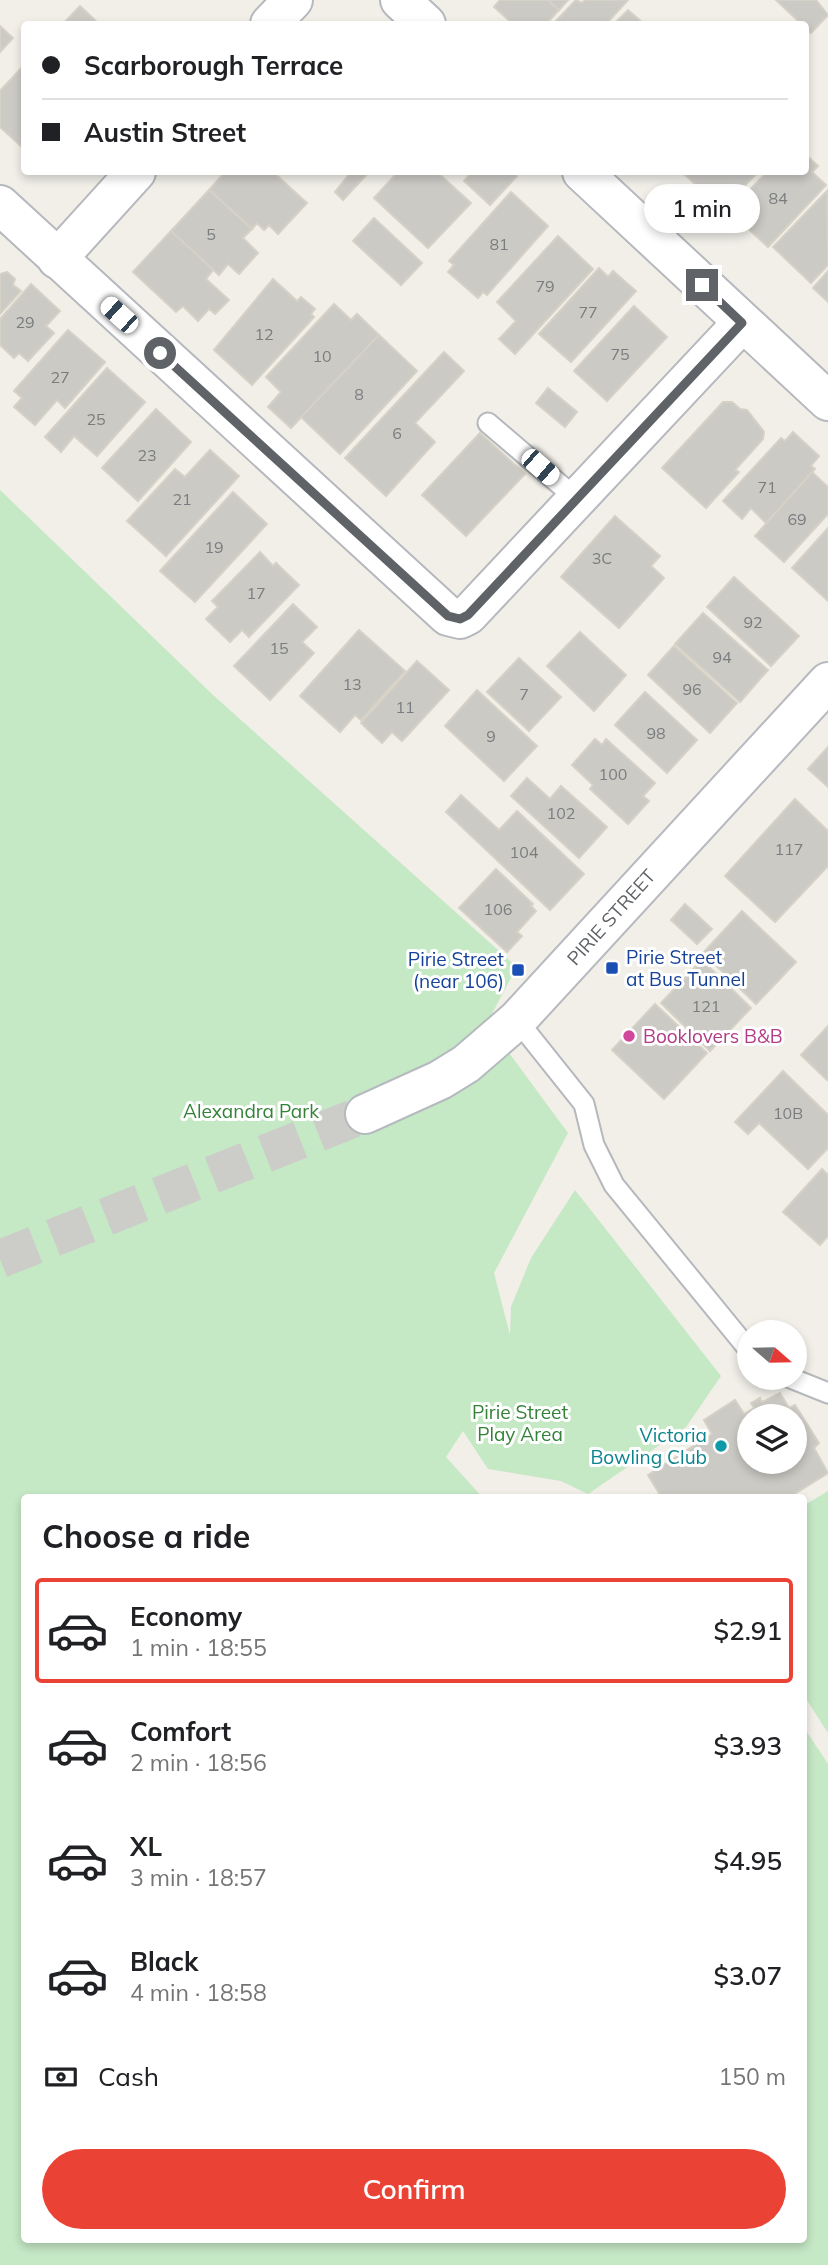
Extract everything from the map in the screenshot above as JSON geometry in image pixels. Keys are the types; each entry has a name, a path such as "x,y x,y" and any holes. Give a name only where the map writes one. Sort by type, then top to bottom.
{"street":[{"path":"273,21 293,0"},
{"path":"400,0 423,21"},
{"path":"57,259 133,175"},
{"path":"585,175 828,401"},
{"path":"0,205 448,616 460,619 468,615 578,500 742,323"},
{"name":"PIRIE STREET","path":"365,1114 440,1080 466,1064 517,1020 828,682"}],"lane":[{"path":"488,423 578,500"},
{"path":"517,1020 584,1104 594,1145 614,1185 737,1335"},
{"path":"807,1385 828,1393"}],"green space":[{"name":"Alexandra Park","path":"0,490 213,695 517,967 487,1023 568,1133 494,1273 510,1335 511,1307 531,1258 575,1190 721,1376 686,1427 588,1494 561,1481 488,1469 463,1431 446,1457 479,1494 21,1494 21,2243 807,2243 807,1732 828,1764 828,2265 0,2265"},
{"path":"828,1491 828,1733 807,1700 807,1504"}],"building":[{"path":"500,0 548,0 559,10 549,21 510,21 494,7"},
{"path":"548,0 568,0 559,10"},
{"path":"576,0 582,3 585,0 628,0 609,21 556,21"},
{"path":"776,0 816,0 828,15 811,33 809,21 798,21"},
{"path":"80,6 96,21 66,21"},
{"path":"628,10 641,21 617,21"},
{"path":"0,26 13,38 0,52"},
{"path":"21,68 21,146 0,127 0,91"},
{"path":"809,158 818,166 812,172 826,185 768,247 729,211 764,175 809,175"},
{"path":"222,175 276,175 307,203 278,234 269,225 264,230 257,223 252,229 209,190"},
{"path":"349,175 366,175 343,200 335,192"},
{"path":"395,175 440,175 471,203 428,248 374,198"},
{"path":"469,175 517,176 490,205 464,181"},
{"path":"685,175 755,175 722,209"},
{"path":"209,190 252,229 243,238 258,253 239,274 228,264 219,275 171,231"},
{"path":"827,191 828,265 811,283 773,247"},
{"path":"511,192 548,226 487,295 483,292 478,298 448,272 454,265 449,261"},
{"path":"374,218 422,263 401,285 353,241"},
{"path":"171,231 213,270 206,279 229,300 215,314 209,309 198,321 183,306 176,312 133,272"},
{"path":"558,236 593,269 515,354 499,339 516,321 497,302"},
{"path":"599,268 608,277 613,271 636,291 571,362 539,334"},
{"path":"828,271 828,302 813,288"},
{"path":"7,272 15,279 13,285 21,291 0,314 0,274"},
{"path":"273,279 297,301 301,297 315,309 311,314 314,317 252,385 214,350"},
{"path":"31,284 60,311 46,326 54,333 28,361 19,353 14,358 0,345 0,319"},
{"path":"334,304 351,320 357,314 379,335 291,428 268,407 281,392 266,377"},
{"path":"634,306 667,337 607,401 574,371"},
{"path":"68,330 105,362 65,408 57,400 35,425 14,407 22,398 14,391"},
{"path":"379,335 417,371 340,454 301,417"},
{"path":"444,352 464,371 415,423 435,442 386,496 345,458"},
{"path":"107,368 145,402 97,456 74,436 61,452 45,437"},
{"path":"548,388 577,412 565,427 536,403"},
{"path":"723,402 732,402 740,409 747,410 764,432 763,439 735,470 739,472 706,508 662,468"},
{"path":"156,409 191,442 138,501 102,468"},
{"path":"793,432 819,456 811,466 815,469 766,523 751,508 742,519 723,501 781,438 785,441"},
{"path":"480,433 525,474 466,536 422,495"},
{"path":"210,450 239,476 166,556 127,521 175,469 185,477"},
{"path":"812,472 828,487 828,514 784,562 755,536"},
{"path":"233,492 267,524 195,602 160,571"},
{"path":"615,516 660,556 651,566 664,578 619,628 561,577"},
{"path":"828,528 828,601 792,568"},
{"path":"260,552 273,566 276,563 299,585 249,637 242,630 230,642 206,619 218,607 212,601"},
{"path":"734,577 799,636 771,666 707,607"},
{"path":"293,604 317,627 302,642 314,653 270,700 234,666"},
{"path":"703,613 768,670 740,702 675,644"},
{"path":"359,630 405,671 361,720 355,715 340,732 300,696"},
{"path":"580,632 626,675 594,711 547,666"},
{"path":"674,646 737,703 710,733 648,675"},
{"path":"519,658 561,697 529,731 487,692"},
{"path":"417,661 449,690 402,741 392,732 382,743 361,723"},
{"path":"477,690 537,746 504,781 445,726"},
{"path":"645,692 697,740 667,773 615,725"},
{"path":"595,739 602,745 606,739 655,783 643,796 649,801 628,824 590,789 593,785 572,765"},
{"path":"828,747 828,787 808,769"},
{"path":"527,778 550,799 561,786 607,827 579,858 511,796"},
{"path":"461,795 499,830 517,811 584,874 550,910 446,812"},
{"path":"795,799 828,831 828,866 775,922 725,876"},
{"path":"496,869 533,904 531,906 536,911 517,932 522,936 507,952 459,908"},
{"path":"685,904 712,929 697,944 671,920"},
{"path":"742,911 796,962 756,1004 703,953"},
{"path":"702,960 751,1008 710,1051 661,1003"},
{"path":"655,1004 707,1053 664,1099 612,1050"},
{"path":"828,1026 828,1078 827,1080 801,1055"},
{"path":"783,1071 828,1115 828,1148 808,1169 759,1123 748,1134 735,1122"},
{"path":"822,1169 828,1175 828,1236 820,1245 783,1212"},
{"name":"Victoria Bowling Club","path":"780,1393 787,1404 752,1404 760,1398 762,1402"},
{"name":"Victoria Bowling Club","path":"735,1400 738,1404 737,1474 807,1474 807,1424 819,1443 814,1448 828,1473 794,1494 660,1494 648,1475 712,1434 704,1420"}],"tunnel":[{"path":"0,1259 365,1114"}],"place":[{"name":"Pirie Street at Bus Tunnel","path":"612,968"},
{"name":"Pirie Street (near 106)","path":"518,970"},
{"name":"Booklovers B&B","path":"629,1036"},
{"name":"Victoria Bowling Club","path":"721,1446"}],"route":[{"path":"160,353 448,616 460,619 468,615 578,500 742,323 702,285"}],"park label":[{"name":"Pirie Street Play Area","path":"520,1423"}]}
